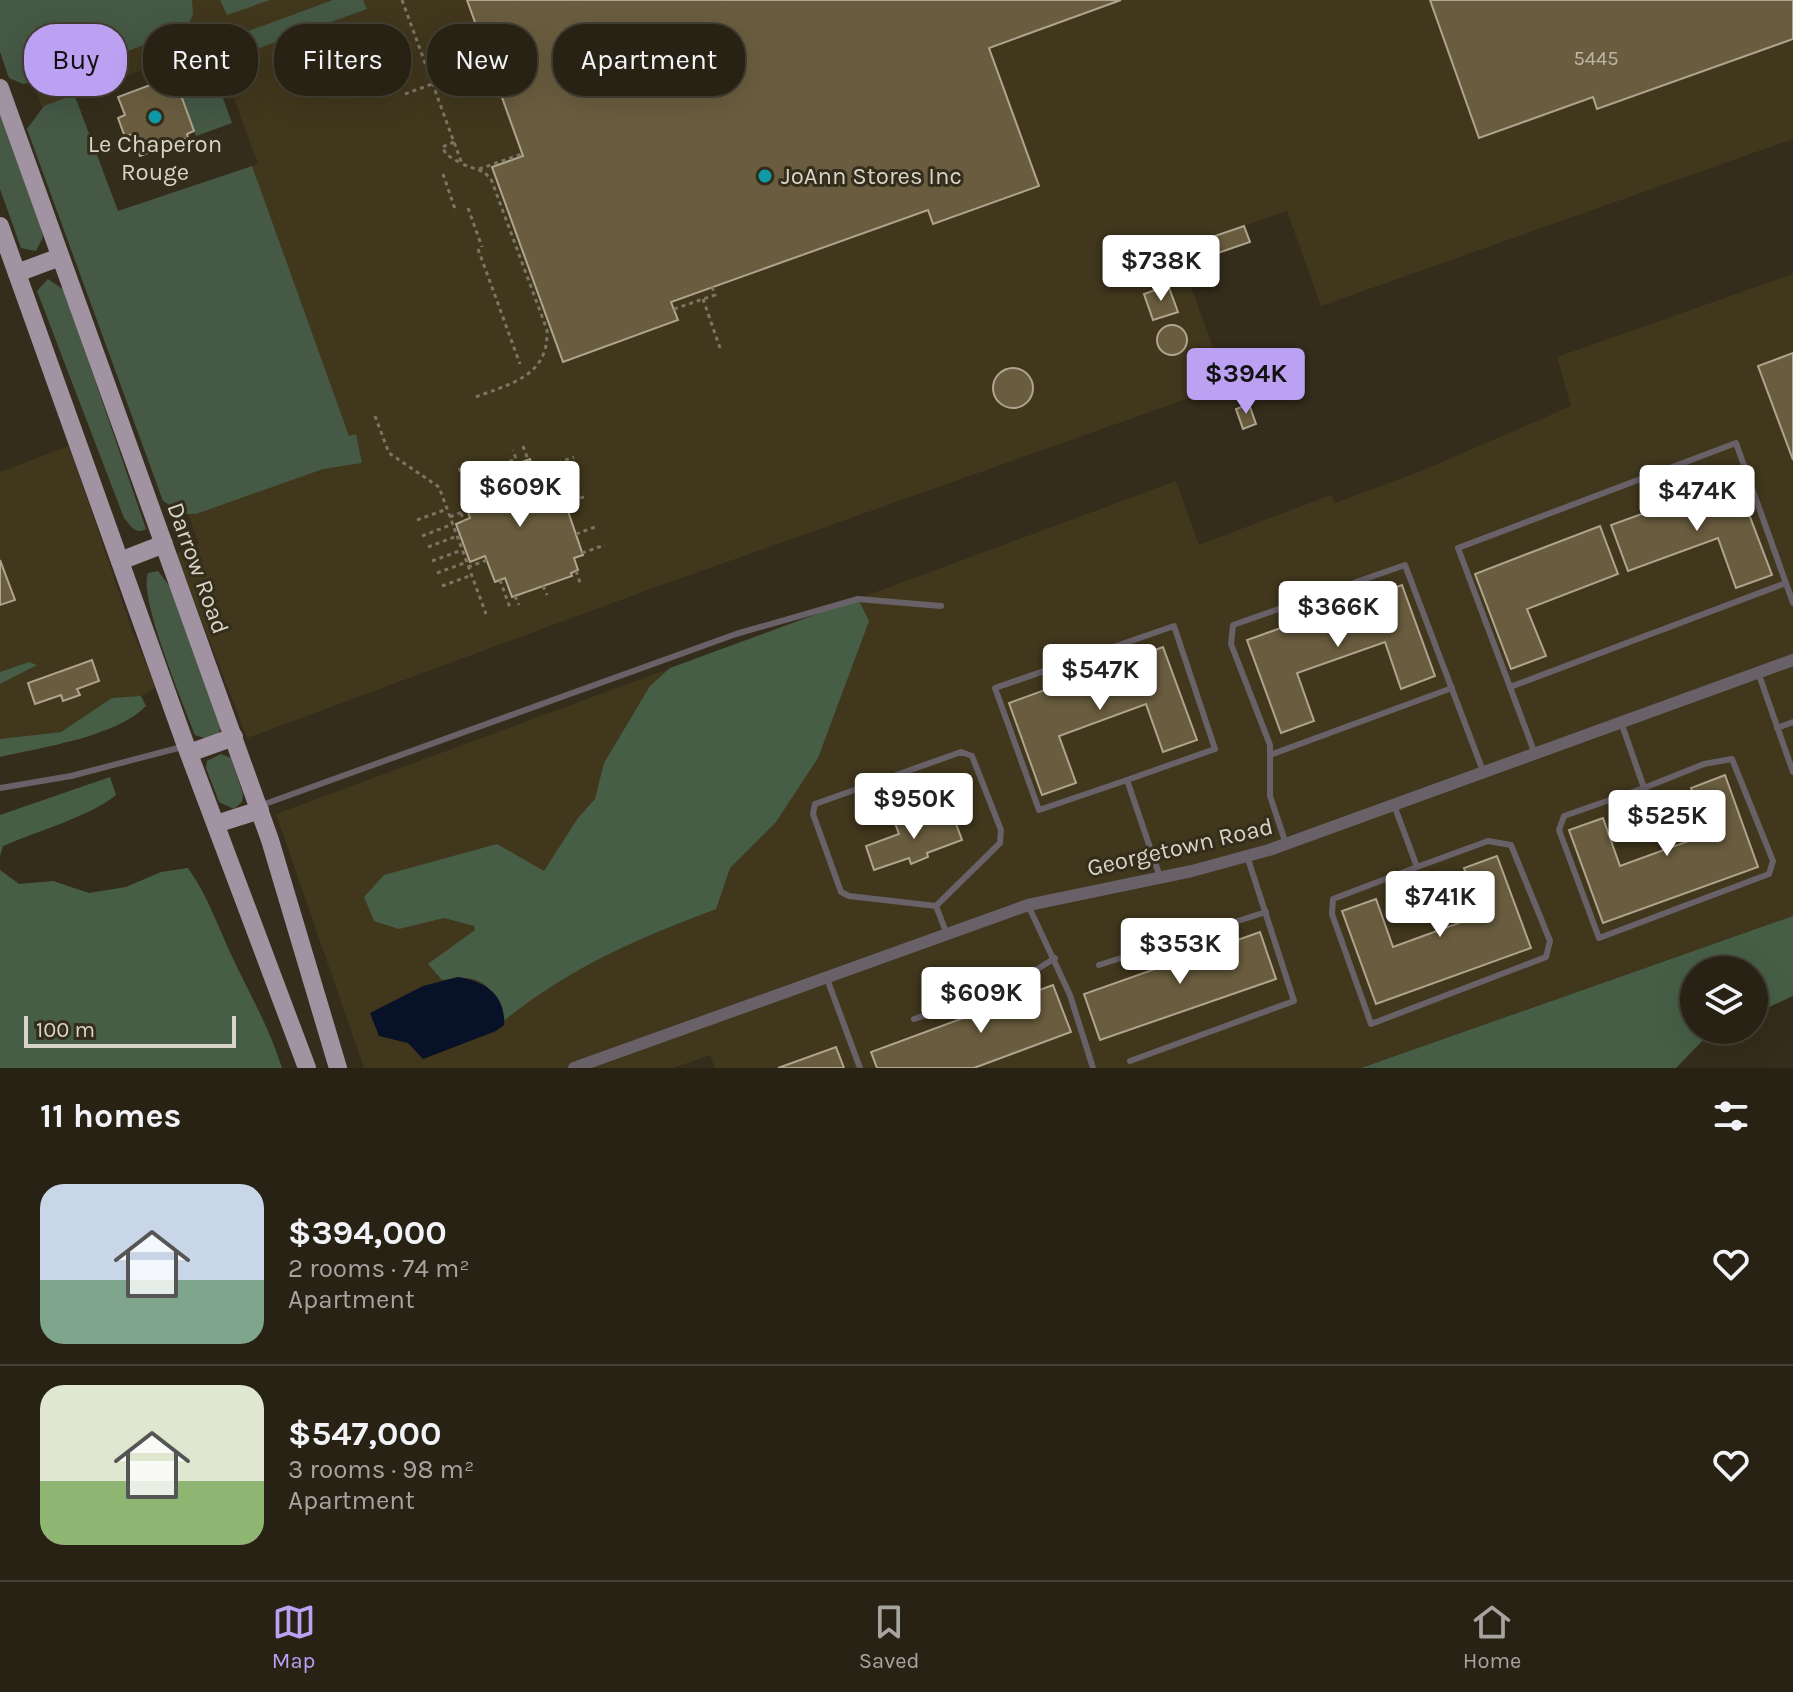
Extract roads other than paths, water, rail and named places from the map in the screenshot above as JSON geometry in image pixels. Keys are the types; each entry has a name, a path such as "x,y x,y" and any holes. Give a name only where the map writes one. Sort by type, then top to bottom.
{"main road":[{"name":"Darrow Road","path":"0,88 259,808 295,917 338,1068"},
{"path":"0,226 187,750 307,1068"},
{"path":"17,273 60,257"},
{"path":"120,561 164,544"},
{"path":"187,750 234,737"},
{"path":"216,824 259,808"}],"street":[{"name":"Georgetown Road","path":"574,1068 1028,905 1160,877 1286,844 1793,660"}],"lane":[{"path":"1535,754 1458,548 1736,443 1793,603"},
{"path":"1286,844 1270,796 1270,755 1231,634 1233,625 1269,610 1405,565 1483,772"},
{"path":"1510,687 1786,583"},
{"path":"259,808 736,634 858,599 941,606"},
{"path":"1174,626 1215,749 1127,780 1039,810 995,688 1174,626"},
{"path":"1758,672 1793,772"},
{"path":"1270,755 1452,688"},
{"path":"1621,722 1644,788"},
{"path":"1777,728 1793,722"},
{"path":"0,788 187,750"},
{"path":"961,752 972,756 1001,830 1000,843 936,906 849,896 841,892 813,814 815,804 961,752"},
{"path":"1732,759 1773,861 1769,874 1599,938 1559,830 1564,816 1644,788 1704,764 1732,759"},
{"path":"1127,780 1160,877"},
{"path":"1394,805 1417,867"},
{"path":"1488,841 1511,845 1550,941 1546,957 1371,1024 1332,914 1333,899 1417,867 1488,841"},
{"path":"1130,1061 1294,1001 1247,856"},
{"path":"1028,905 1055,958 1093,1068"},
{"path":"936,906 946,932"},
{"path":"1099,965 1266,912"},
{"path":"914,1019 1009,987 1055,958"},
{"path":"826,976 860,1068"}],"water":[{"path":"458,977 492,991 501,1005 504,1025 496,1031 423,1059 408,1043 379,1036 370,1013 423,986"}],"place":[{"name":"Le Chaperon Rouge","path":"155,117"},
{"name":"JoAnn Stores Inc","path":"765,176"}]}
